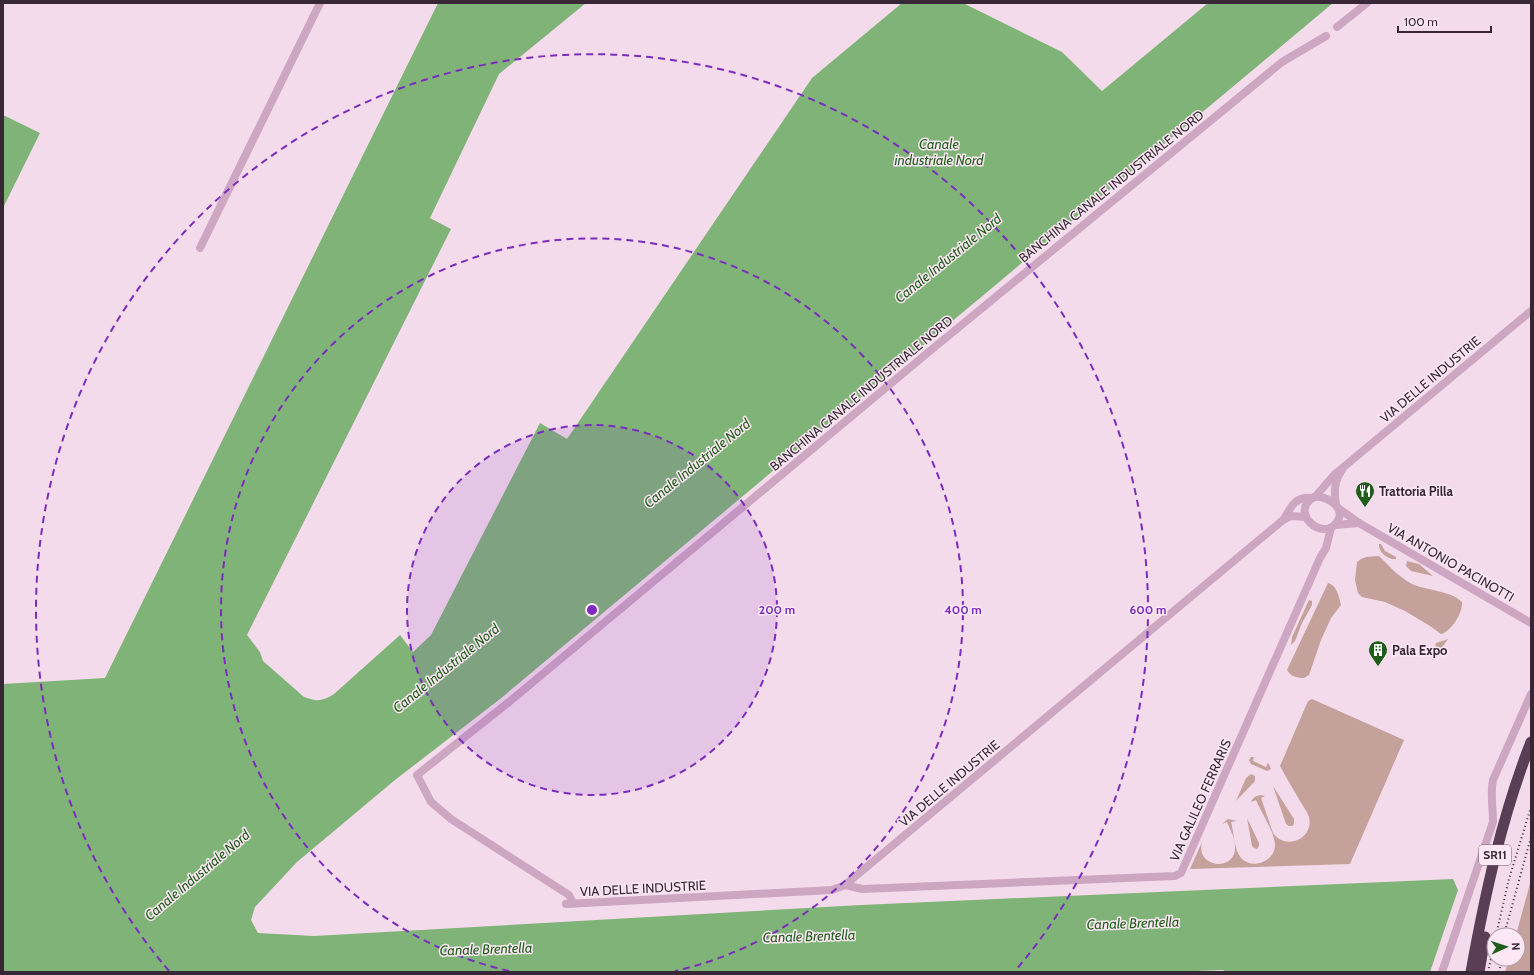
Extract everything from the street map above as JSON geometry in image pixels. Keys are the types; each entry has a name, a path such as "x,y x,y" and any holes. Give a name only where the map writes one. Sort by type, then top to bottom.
{"highway":[{"name":"SR11","path":"1471,972 1487,889 1495,858 1512,793 1531,742"},
{"name":"SR11","path":"1479,972 1492,897 1519,796 1531,762"}],"street":[{"path":"200,248 320,3"},
{"path":"1337,27 1367,3"},
{"name":"BANCHINA CANALE INDUSTRIALE NORD","path":"570,903 569,895 451,818 431,802 417,775 509,702 925,355 1282,62 1326,36"},
{"name":"VIA DELLE INDUSTRIE","path":"570,903 832,890 844,885 1284,520 1297,501 1301,498 1314,498 1329,479 1344,466 1531,311"},
{"name":"VIA DELLE INDUSTRIE","path":"1337,506 1335,492 1336,480 1344,466"},
{"path":"1333,527 1339,517 1337,506 1323,498 1314,498 1307,503 1305,507 1306,517 1310,522 1319,528 1327,529 1359,523"},
{"name":"VIA ANTONIO PACINOTTI","path":"1337,506 1359,523 1531,623"},
{"path":"1284,520 1291,516 1306,517"},
{"name":"VIA GALILEO FERRARIS","path":"844,885 862,889 1179,875 1320,558 1326,548 1333,527"},
{"name":"VIA GALILEO FERRARIS","path":"1319,528 1323,533 1324,541 1320,558"},
{"path":"1442,972 1493,822 1491,791 1494,780 1531,694"}],"shaded area":[{"path":"1379,544 1381,544 1385,551 1396,557 1396,559 1384,555 1380,550"},
{"path":"1379,556 1398,575 1412,584 1451,595 1462,602 1461,611 1453,625 1441,634 1405,611 1385,602 1362,597 1358,593 1355,580 1357,562 1366,557"},
{"path":"1407,561 1419,564 1433,576 1411,571 1406,566"},
{"path":"1328,583 1336,589 1341,605 1331,618 1321,640 1309,675 1304,678 1299,678 1290,674 1287,670"},
{"path":"1309,600 1312,601 1312,605 1302,623 1295,641 1291,645 1292,637"},
{"path":"1448,639 1433,660 1432,660 1436,643"},
{"path":"1312,699 1404,740 1350,864 1190,869 1202,842 1201,851 1204,858 1210,862 1217,864 1230,860 1234,854 1234,840 1227,822 1222,824 1228,819 1237,821 1231,822 1236,846 1241,858 1246,862 1257,864 1267,860 1271,856 1275,845 1273,835 1256,800 1251,802 1256,796 1265,796 1261,798 1273,833 1278,838 1291,842 1298,840 1307,831 1309,817 1280,766 1308,701"},
{"path":"1251,757 1254,757 1253,761 1266,767 1268,763 1271,769 1267,771 1251,764 1249,760"},
{"path":"1251,774 1255,776 1255,781 1236,801 1246,778"},
{"path":"1273,786 1294,819 1293,826 1286,824"},
{"path":"1247,818 1259,843 1257,849 1252,846"},
{"path":"1531,880 1531,972 1505,972 1507,967 1526,967 1526,927 1518,927"}],"water":[{"path":"438,3 586,3 499,74 430,218 451,229 247,635 260,652 263,661 304,697 313,700 323,699 334,694 400,635 413,652 431,635 540,423 567,439 812,78 902,3 963,3 1062,52 1102,91 1208,3 1333,3 500,699 395,780 297,862 255,907 251,920 258,933 314,936 861,905 1453,879 1458,890 1430,972 1226,972 1223,970 1170,972 3,972 3,684 105,678"},
{"path":"3,115 40,133 3,208"}],"railway":[{"path":"1498,927 1509,879 1531,807"},
{"path":"1506,927 1531,837"},
{"path":"1488,972 1489,967"},
{"path":"1499,972 1500,967"}],"place":[{"name":"Trattoria Pilla","path":"1365,508"},
{"name":"Pala Expo","path":"1378,667"}],"water label":[{"name":"Canale industriale Nord","path":"939,152"},
{"name":"Canale Industriale Nord","path":"948,258"},
{"name":"Canale Industriale Nord","path":"697,463"},
{"name":"Canale Industriale Nord","path":"446,668"},
{"name":"Canale Industriale Nord","path":"197,875"},
{"name":"Canale Brentella","path":"1133,923"},
{"name":"Canale Brentella","path":"809,936"},
{"name":"Canale Brentella","path":"486,949"}]}
